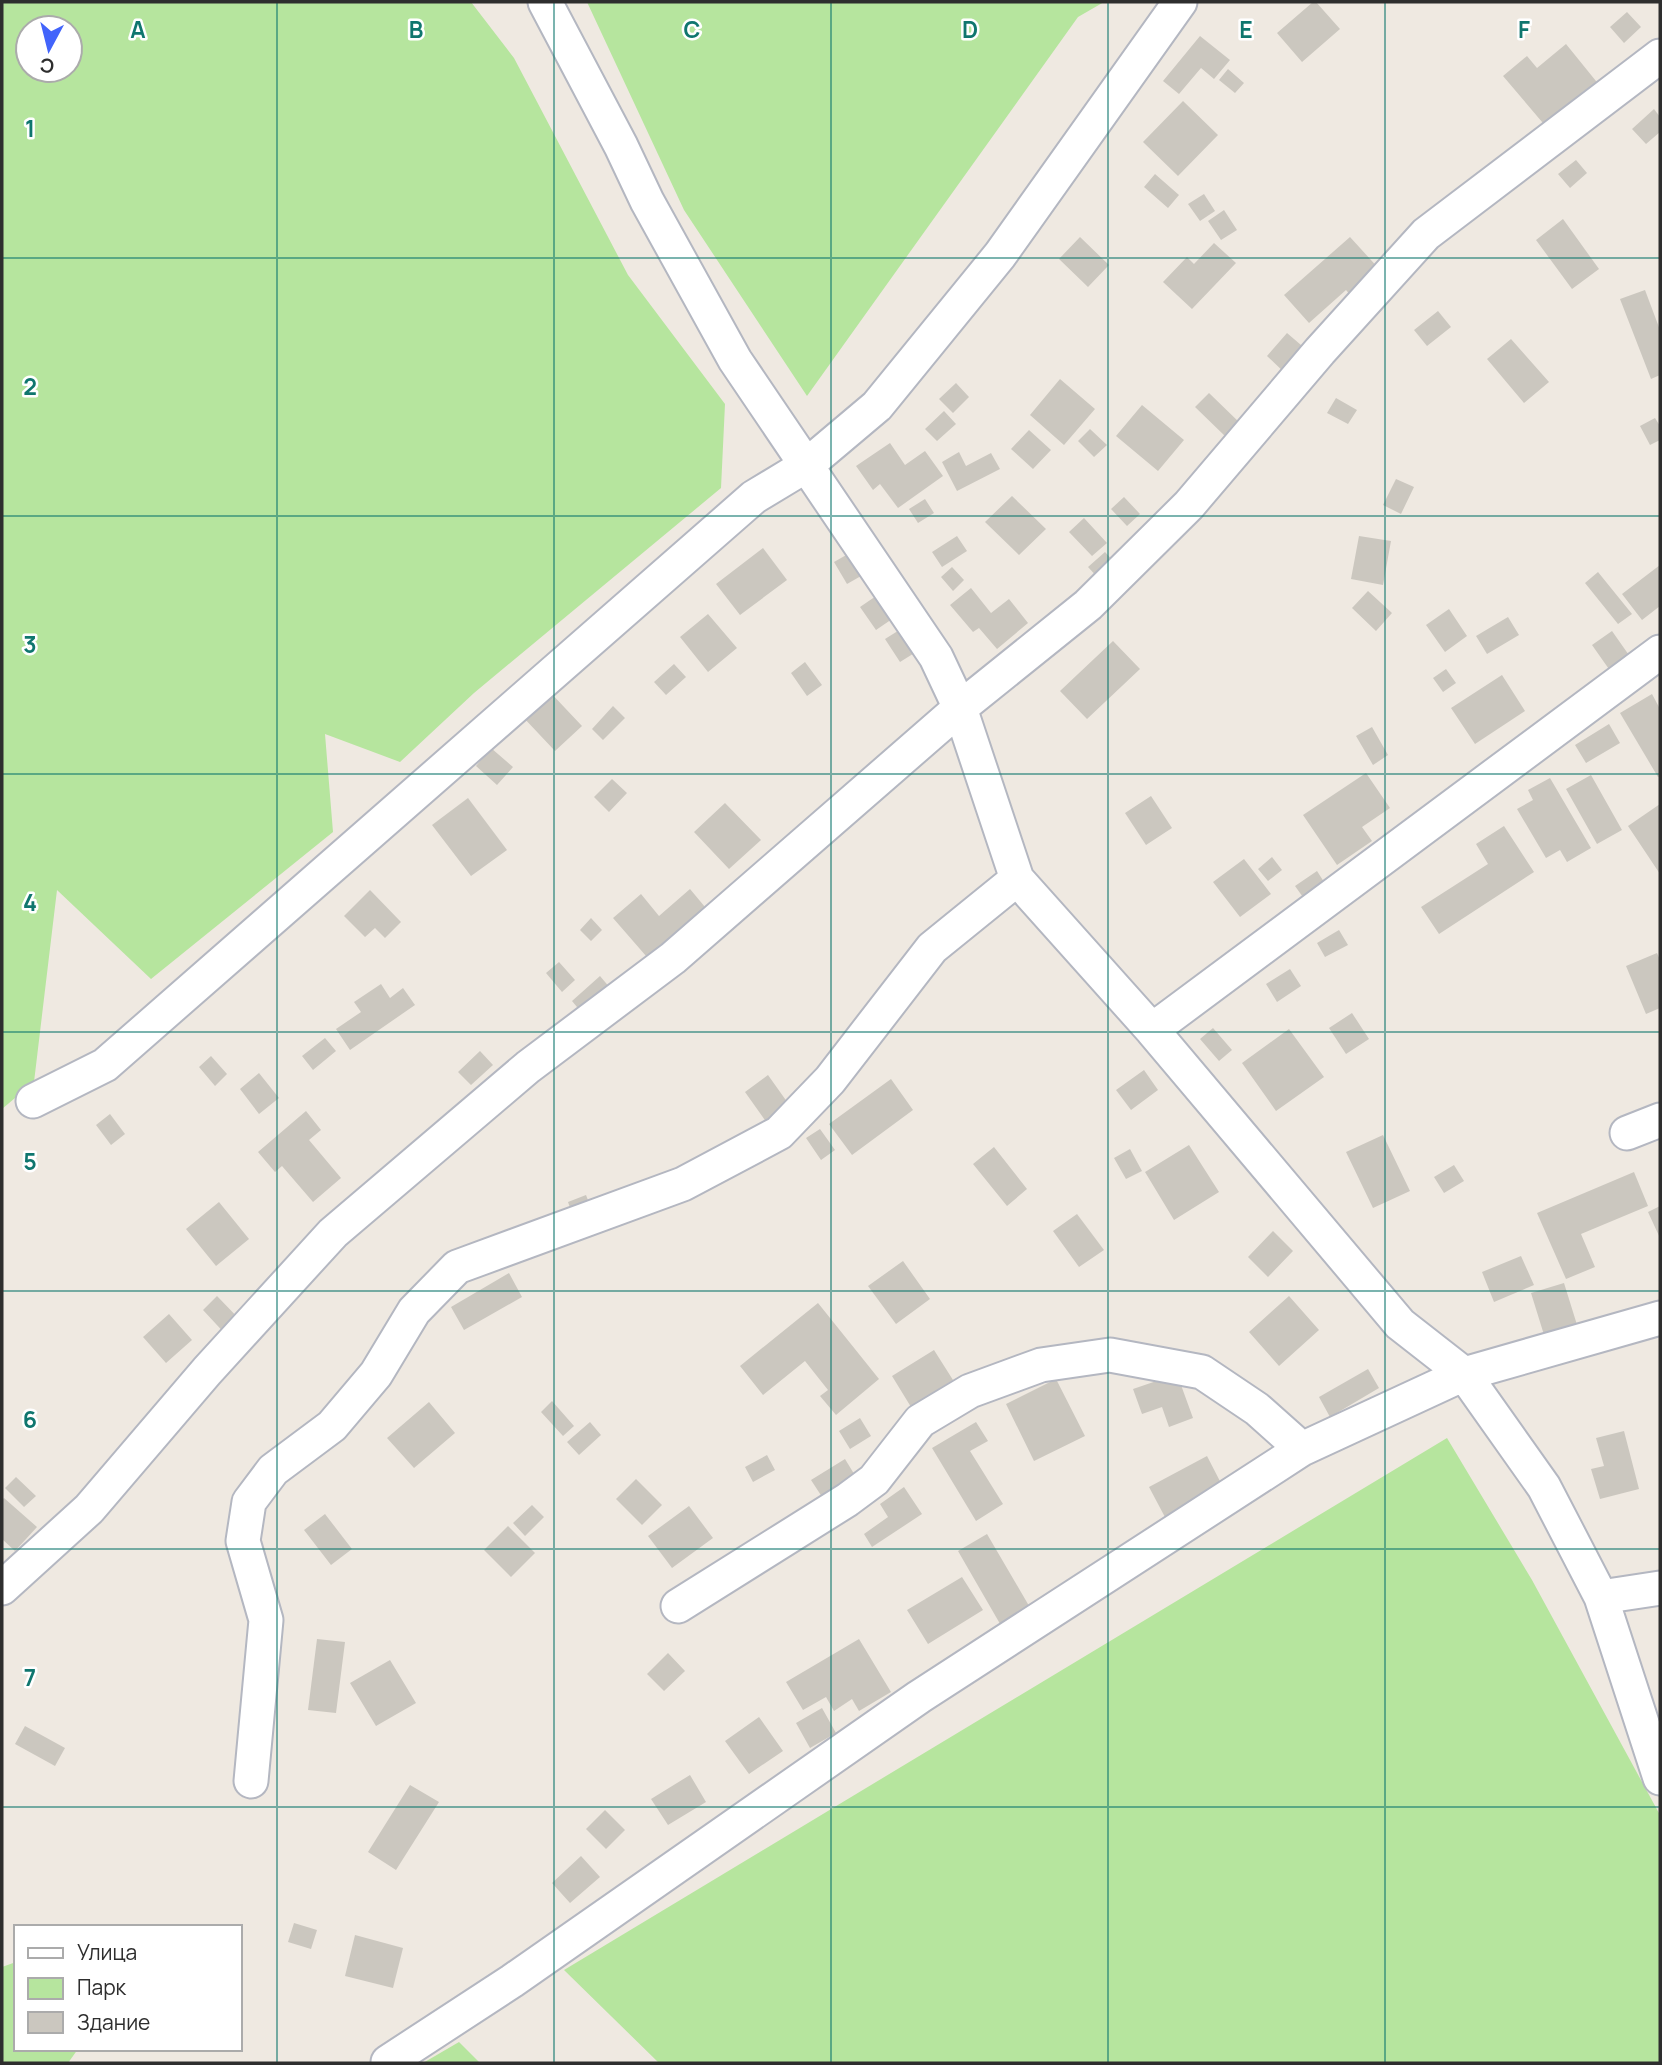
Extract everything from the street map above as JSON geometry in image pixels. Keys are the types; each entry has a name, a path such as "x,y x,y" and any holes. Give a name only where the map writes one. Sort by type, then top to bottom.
{"street":[{"path":"545,2 647,201 735,360 936,657 960,708 1017,879 1152,1030 1400,1324 1464,1374 1544,1487 1601,1597 1660,1778"},
{"path":"33,1101 105,1065 754,497 807,465 877,406 1000,255 1180,2"},
{"path":"2,1588 89,1509 207,1371 333,1233 528,1067 673,958 960,708 1088,605 1189,505 1320,351 1426,234 1660,56"},
{"path":"1152,1030 1660,652"},
{"path":"251,1781 266,1620 243,1541 249,1502 273,1470 332,1426 376,1374 414,1311 457,1267 683,1184 779,1133 830,1080 932,948 1017,879"},
{"path":"1627,1133 1660,1120"},
{"path":"387,2062 512,1981 919,1697 1302,1450 1464,1374 1660,1318"},
{"path":"678,1606 847,1500 874,1480 920,1421 970,1391 1041,1365 1110,1355 1202,1372 1257,1409 1302,1450"},
{"path":"1601,1597 1660,1588"}],"green space":[{"path":"2,2 471,2 514,58 628,275 725,404 721,488 474,693 400,762 325,734 333,832 151,979 57,890 34,1082 2,1109"},
{"path":"587,2 1104,2 1078,17 807,396 684,210"},
{"path":"1447,1438 1532,1580 1660,1815 1660,2063 659,2063 564,1970"},
{"path":"14,1963 14,2051 77,2051 68,2063 2,2063 2,1967"},
{"path":"459,2042 480,2063 423,2063"}],"building":[{"path":"1316,2 1340,29 1302,62 1277,33"},
{"path":"1627,12 1641,27 1624,43 1610,27"},
{"path":"1200,36 1230,60 1214,79 1201,68 1179,94 1163,81"},
{"path":"1566,44 1600,86 1548,129 1503,76 1527,56 1537,68"},
{"path":"1228,69 1244,83 1235,93 1219,80"},
{"path":"1183,101 1218,135 1178,176 1143,142"},
{"path":"1654,109 1660,117 1660,132 1646,144 1632,129"},
{"path":"1576,160 1587,173 1570,188 1558,174"},
{"path":"1155,174 1179,195 1168,208 1144,187"},
{"path":"1204,194 1215,211 1200,221 1188,204"},
{"path":"1224,210 1237,230 1221,240 1208,221"},
{"path":"1563,219 1599,269 1572,289 1536,240"},
{"path":"1080,237 1109,265 1088,287 1059,259"},
{"path":"1350,237 1381,271 1352,297 1346,290 1309,323 1284,295"},
{"path":"1214,243 1236,263 1192,309 1163,282 1187,257 1194,264"},
{"path":"1645,290 1660,330 1660,375 1651,379 1620,299"},
{"path":"1438,311 1451,327 1427,346 1414,330"},
{"path":"1287,333 1308,351 1287,375 1267,356"},
{"path":"1511,339 1549,382 1524,403 1487,359"},
{"path":"1060,379 1095,409 1064,445 1030,415"},
{"path":"956,383 969,397 953,413 939,399"},
{"path":"1209,393 1241,424 1227,438 1195,407"},
{"path":"1336,398 1357,410 1348,424 1327,413"},
{"path":"1142,405 1184,440 1158,471 1116,436"},
{"path":"944,411 956,424 937,441 925,429"},
{"path":"1655,418 1660,426 1660,440 1650,445 1640,426"},
{"path":"1090,429 1107,445 1094,457 1078,441"},
{"path":"1029,430 1051,450 1033,469 1011,449"},
{"path":"890,443 905,465 925,451 943,476 898,508 880,484 873,490 856,466"},
{"path":"959,452 966,466 991,453 1000,469 957,491 942,462"},
{"path":"1396,479 1414,487 1401,514 1383,505"},
{"path":"1012,496 1046,529 1019,555 985,522"},
{"path":"1124,497 1140,514 1127,526 1111,509"},
{"path":"925,499 934,513 918,523 909,509"},
{"path":"1084,518 1107,543 1092,556 1069,532"},
{"path":"957,536 967,551 942,567 932,552"},
{"path":"1359,536 1391,541 1383,585 1351,579"},
{"path":"763,548 787,580 740,615 716,584"},
{"path":"1105,552 1116,564 1100,580 1088,567"},
{"path":"848,554 861,576 847,584 834,562"},
{"path":"1660,565 1660,606 1642,620 1622,594"},
{"path":"952,567 964,580 953,591 941,577"},
{"path":"1598,572 1632,614 1618,624 1585,583"},
{"path":"971,588 991,613 1009,599 1028,623 997,649 979,628 973,632 950,605"},
{"path":"1368,591 1392,613 1376,631 1352,608"},
{"path":"879,594 895,617 876,630 860,607"},
{"path":"1449,609 1467,636 1445,652 1426,625"},
{"path":"708,614 737,648 708,672 680,637"},
{"path":"1508,617 1519,635 1487,654 1476,636"},
{"path":"901,629 916,652 900,662 885,639"},
{"path":"1612,631 1631,658 1611,672 1592,645"},
{"path":"1113,641 1140,669 1087,719 1060,691"},
{"path":"805,662 822,685 807,696 791,673"},
{"path":"674,664 686,677 666,695 654,682"},
{"path":"1446,669 1456,683 1443,692 1433,678"},
{"path":"1502,675 1525,711 1475,744 1451,708"},
{"path":"548,690 582,726 555,751 522,716"},
{"path":"1652,694 1660,709 1658,777 1620,713"},
{"path":"613,706 625,718 603,740 592,729"},
{"path":"1609,724 1620,743 1586,763 1575,745"},
{"path":"1372,727 1388,755 1373,765 1356,736"},
{"path":"491,748 513,767 497,785 476,766"},
{"path":"1366,773 1390,808 1362,827 1372,841 1337,865 1303,815"},
{"path":"1591,775 1622,830 1597,844 1566,789"},
{"path":"1550,778 1591,848 1567,862 1560,850 1546,858 1517,809 1533,800 1528,790"},
{"path":"612,779 627,793 609,812 594,797"},
{"path":"1151,796 1172,828 1146,845 1125,813"},
{"path":"468,798 507,850 471,876 432,825"},
{"path":"725,803 761,840 729,869 694,832"},
{"path":"1660,804 1660,874 1628,826"},
{"path":"1504,826 1534,872 1439,934 1421,907 1488,864 1476,844"},
{"path":"1272,857 1282,870 1268,881 1258,869"},
{"path":"1244,859 1271,894 1240,917 1213,882"},
{"path":"1317,871 1326,885 1305,900 1295,886"},
{"path":"690,889 715,919 653,964 613,918 641,894 659,916"},
{"path":"370,890 401,922 385,938 375,928 365,937 344,916"},
{"path":"591,918 602,930 591,941 580,930"},
{"path":"1339,930 1348,945 1325,957 1317,943"},
{"path":"1657,953 1660,960 1660,1008 1646,1014 1626,966"},
{"path":"559,962 575,980 562,992 546,973"},
{"path":"1290,969 1301,986 1277,1002 1266,984"},
{"path":"600,976 616,995 587,1019 572,1001"},
{"path":"381,984 390,998 403,988 415,1005 350,1050 336,1029 361,1012 354,1002"},
{"path":"1352,1013 1369,1039 1346,1054 1329,1028"},
{"path":"1213,1028 1232,1050 1219,1061 1200,1039"},
{"path":"1289,1029 1324,1077 1276,1111 1242,1063"},
{"path":"325,1038 336,1051 313,1070 302,1056"},
{"path":"480,1051 493,1065 471,1085 458,1072"},
{"path":"211,1056 227,1074 215,1086 199,1067"},
{"path":"1144,1070 1158,1090 1131,1110 1116,1090"},
{"path":"259,1073 279,1098 259,1114 240,1089"},
{"path":"768,1075 795,1113 772,1130 745,1092"},
{"path":"891,1079 913,1110 852,1155 829,1124"},
{"path":"306,1111 321,1130 309,1140 341,1178 313,1202 282,1166 275,1172 258,1152"},
{"path":"110,1114 125,1134 111,1145 96,1125"},
{"path":"820,1129 835,1150 821,1160 806,1138"},
{"path":"1383,1135 1410,1191 1373,1208 1346,1152"},
{"path":"1189,1145 1219,1192 1174,1220 1145,1172"},
{"path":"994,1147 1027,1189 1007,1206 973,1164"},
{"path":"1130,1149 1142,1171 1126,1179 1114,1158"},
{"path":"1454,1165 1464,1181 1444,1193 1434,1177"},
{"path":"1634,1172 1648,1206 1581,1234 1595,1267 1566,1279 1537,1213"},
{"path":"586,1195 591,1208 573,1216 568,1202"},
{"path":"219,1202 249,1239 216,1266 186,1229"},
{"path":"1660,1206 1660,1238 1648,1212"},
{"path":"1077,1214 1104,1250 1079,1267 1053,1231"},
{"path":"1273,1231 1293,1251 1268,1277 1248,1257"},
{"path":"1521,1256 1534,1285 1494,1302 1482,1272"},
{"path":"903,1261 930,1299 896,1324 868,1286"},
{"path":"509,1273 522,1297 464,1330 451,1307"},
{"path":"1564,1283 1578,1328 1545,1338 1531,1293"},
{"path":"217,1296 244,1324 229,1338 203,1310"},
{"path":"1289,1296 1319,1330 1279,1366 1249,1332"},
{"path":"818,1303 879,1379 836,1415 820,1396 828,1390 805,1361 763,1395 740,1366"},
{"path":"169,1314 192,1340 166,1363 143,1337"},
{"path":"934,1350 953,1380 911,1407 892,1376"},
{"path":"1368,1369 1379,1388 1330,1417 1319,1397"},
{"path":"1177,1374 1193,1418 1169,1427 1162,1407 1142,1414 1133,1389"},
{"path":"1056,1379 1085,1436 1034,1461 1006,1404"},
{"path":"552,1401 574,1426 563,1436 541,1412"},
{"path":"429,1402 455,1433 414,1468 387,1438"},
{"path":"860,1418 871,1436 850,1449 839,1431"},
{"path":"590,1422 601,1435 579,1455 567,1442"},
{"path":"976,1422 988,1441 970,1451 1003,1504 976,1521 932,1448"},
{"path":"1624,1431 1639,1489 1600,1499 1591,1469 1604,1466 1596,1438"},
{"path":"767,1455 775,1470 753,1482 745,1467"},
{"path":"1207,1456 1224,1489 1166,1519 1149,1487"},
{"path":"845,1459 859,1482 826,1503 811,1480"},
{"path":"16,1477 36,1496 24,1507 5,1488"},
{"path":"636,1479 662,1505 642,1525 616,1499"},
{"path":"904,1487 922,1514 872,1547 864,1534 888,1517 880,1504"},
{"path":"4,1498 37,1527 15,1551 2,1539"},
{"path":"532,1505 544,1517 525,1536 513,1523"},
{"path":"689,1506 713,1538 672,1568 648,1536"},
{"path":"325,1514 352,1549 331,1565 304,1530"},
{"path":"508,1526 535,1553 511,1577 484,1550"},
{"path":"987,1534 1032,1611 1003,1629 958,1551"},
{"path":"962,1577 983,1610 928,1644 907,1610"},
{"path":"317,1639 345,1642 336,1713 308,1710"},
{"path":"859,1639 891,1692 859,1711 852,1699 834,1711 826,1697 803,1710 786,1682"},
{"path":"668,1653 685,1671 664,1691 647,1674"},
{"path":"390,1660 416,1703 376,1726 350,1683"},
{"path":"822,1708 836,1733 810,1748 796,1723"},
{"path":"759,1717 783,1751 749,1774 725,1741"},
{"path":"25,1726 65,1748 55,1766 15,1744"},
{"path":"690,1775 706,1802 668,1825 651,1799"},
{"path":"410,1785 439,1802 396,1870 368,1852"},
{"path":"605,1810 625,1830 606,1849 586,1829"},
{"path":"581,1856 600,1877 570,1903 552,1883"},
{"path":"294,1923 317,1930 311,1949 288,1942"},
{"path":"355,1935 403,1948 393,1988 345,1976"}]}
